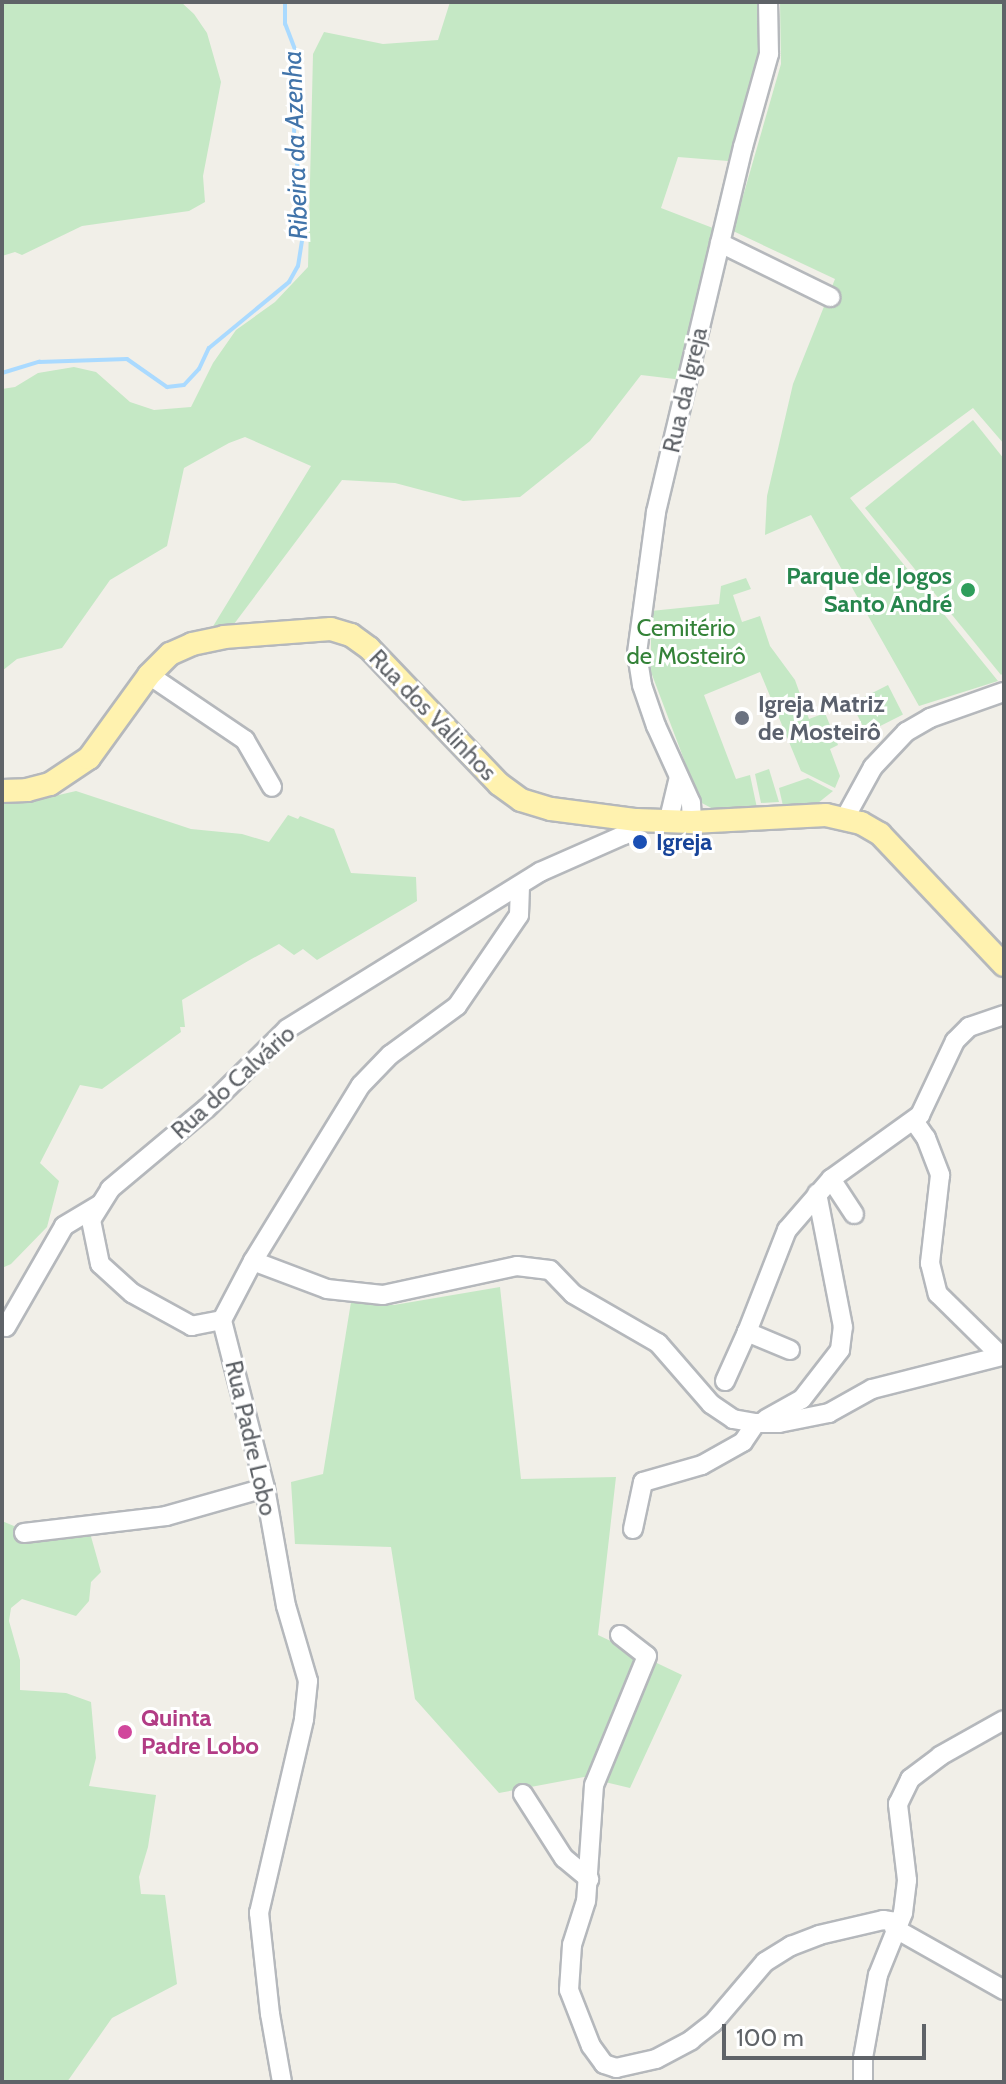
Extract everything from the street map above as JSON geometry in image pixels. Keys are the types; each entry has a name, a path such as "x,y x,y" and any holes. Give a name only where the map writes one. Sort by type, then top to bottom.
{"main road":[{"name":"Rua dos Valinhos","path":"2,791 27,790 50,784 73,771 104,742 149,675 170,654 192,644 279,631 339,631 369,648 517,797 551,809 668,823 820,815 845,818"},
{"path":"845,818 880,834 1004,965"}],"street":[{"name":"Rua da Igreja","path":"692,822 691,803 646,698 637,653 656,512 769,54 768,2"},
{"path":"720,243 830,297"},
{"path":"149,675 245,740 272,787"},
{"path":"845,818 873,767 906,732 930,718 1004,692"},
{"path":"668,823 679,777"},
{"name":"Rua do Calvário","path":"6,1327 64,1226 101,1204 110,1189 207,1108 287,1029 540,872 624,835 636,820"},
{"path":"101,1204 91,1220 100,1264 132,1293 192,1326 222,1320 253,1261 361,1085 390,1055 457,1006 519,915 520,886"},
{"path":"725,1381 787,1230 831,1179 920,1115 955,1041 969,1027 1004,1015"},
{"path":"914,1121 926,1138 940,1175 930,1263 938,1294 1002,1353"},
{"path":"831,1179 854,1214"},
{"path":"633,1529 643,1482 702,1465 743,1442 756,1423 778,1415 802,1399 840,1350 843,1327 817,1193"},
{"path":"253,1261 327,1289 383,1295 517,1266 550,1270 573,1294 658,1343 711,1404 733,1419 756,1423 779,1423 829,1413 872,1389 1002,1353"},
{"name":"Rua Padre Lobo","path":"222,1320 265,1488 286,1606 308,1681 304,1719 284,1794 259,1913 270,2014 282,2082"},
{"path":"747,1332 790,1350"},
{"path":"24,1533 166,1516 265,1488"},
{"path":"620,1635 647,1656 594,1785 589,1879 586,1901 572,1945 569,1990 591,2046 611,2075 656,2059 691,2040 713,2023 765,1962 791,1946 819,1935 883,1920 1004,1990"},
{"path":"863,2082 863,2058 878,1975 903,1913 907,1880 898,1804 910,1779 940,1756 1004,1720"},
{"path":"523,1794 564,1858 589,1879"}],"green space":[{"path":"2,2 181,2 194,14 207,33 221,82 203,176 205,202 189,211 82,226 22,255 15,252 2,256"},
{"path":"450,2 760,2 761,43 728,161 678,157 661,208 718,230 683,380 641,375 590,441 520,497 463,501 395,483 342,480 231,628 212,628 311,466 245,437 229,443 184,468 167,546 110,580 62,648 17,659 2,671 2,389 15,387 38,373 74,367 96,372 130,402 154,410 191,407 213,363 236,330 275,302 308,267 313,54 324,32 383,44 438,40"},
{"path":"780,2 1004,2 1004,444 973,408 850,498 998,681 919,706 811,515 765,535 767,496 793,384 835,279 733,231 781,64"},
{"name":"Parque de Jogos Santo André","path":"973,420 1004,459 1004,672 1001,675 865,508"},
{"name":"Cemitério de Mosteirô","path":"746,578 751,589 733,595 742,622 760,616 770,646 795,680 809,719 825,713 838,745 830,749 840,776 835,788 801,771 760,672 704,695 736,779 750,775 757,808 715,810 700,802 651,672 651,611 719,604 721,586"},
{"path":"888,685 903,714 866,733 851,704"},
{"path":"769,769 779,802 761,803 755,774"},
{"path":"808,778 833,791 818,803 783,806 779,788"},
{"path":"76,791 191,829 242,834 269,842 288,815 298,819 300,816 334,829 351,873 416,877 417,901 317,960 303,949 294,955 279,944 182,1000 185,1027 180,1027 181,1032 102,1089 80,1085 40,1163 59,1181 47,1227 11,1264 2,1268 2,800 33,801"},
{"path":"500,1287 521,1479 616,1477 598,1635 682,1675 630,1788 584,1777 499,1793 415,1699 391,1547 295,1544 291,1482 323,1474 351,1302 394,1305"},
{"path":"2,1521 21,1529 23,1542 90,1533 101,1572 91,1582 89,1601 76,1616 22,1599 11,1608 9,1621 20,1660 20,1690 66,1693 91,1702 96,1758 89,1786 156,1795 148,1847 139,1877 141,1894 165,1895 177,1984 112,2018 67,2082 2,2082"}],"waterway":[{"name":"Ribeira da Azenha","path":"2,373 39,362 127,359 167,387 184,385 199,369 209,348 289,282 298,266 304,227 294,136 296,52 285,24 285,2"}],"place":[{"name":"Parque de Jogos Santo André","path":"968,590"},
{"name":"Igreja Matriz de Mosteirô","path":"742,718"},
{"name":"Igreja","path":"640,842"},
{"name":"Quinta Padre Lobo","path":"125,1732"}]}
